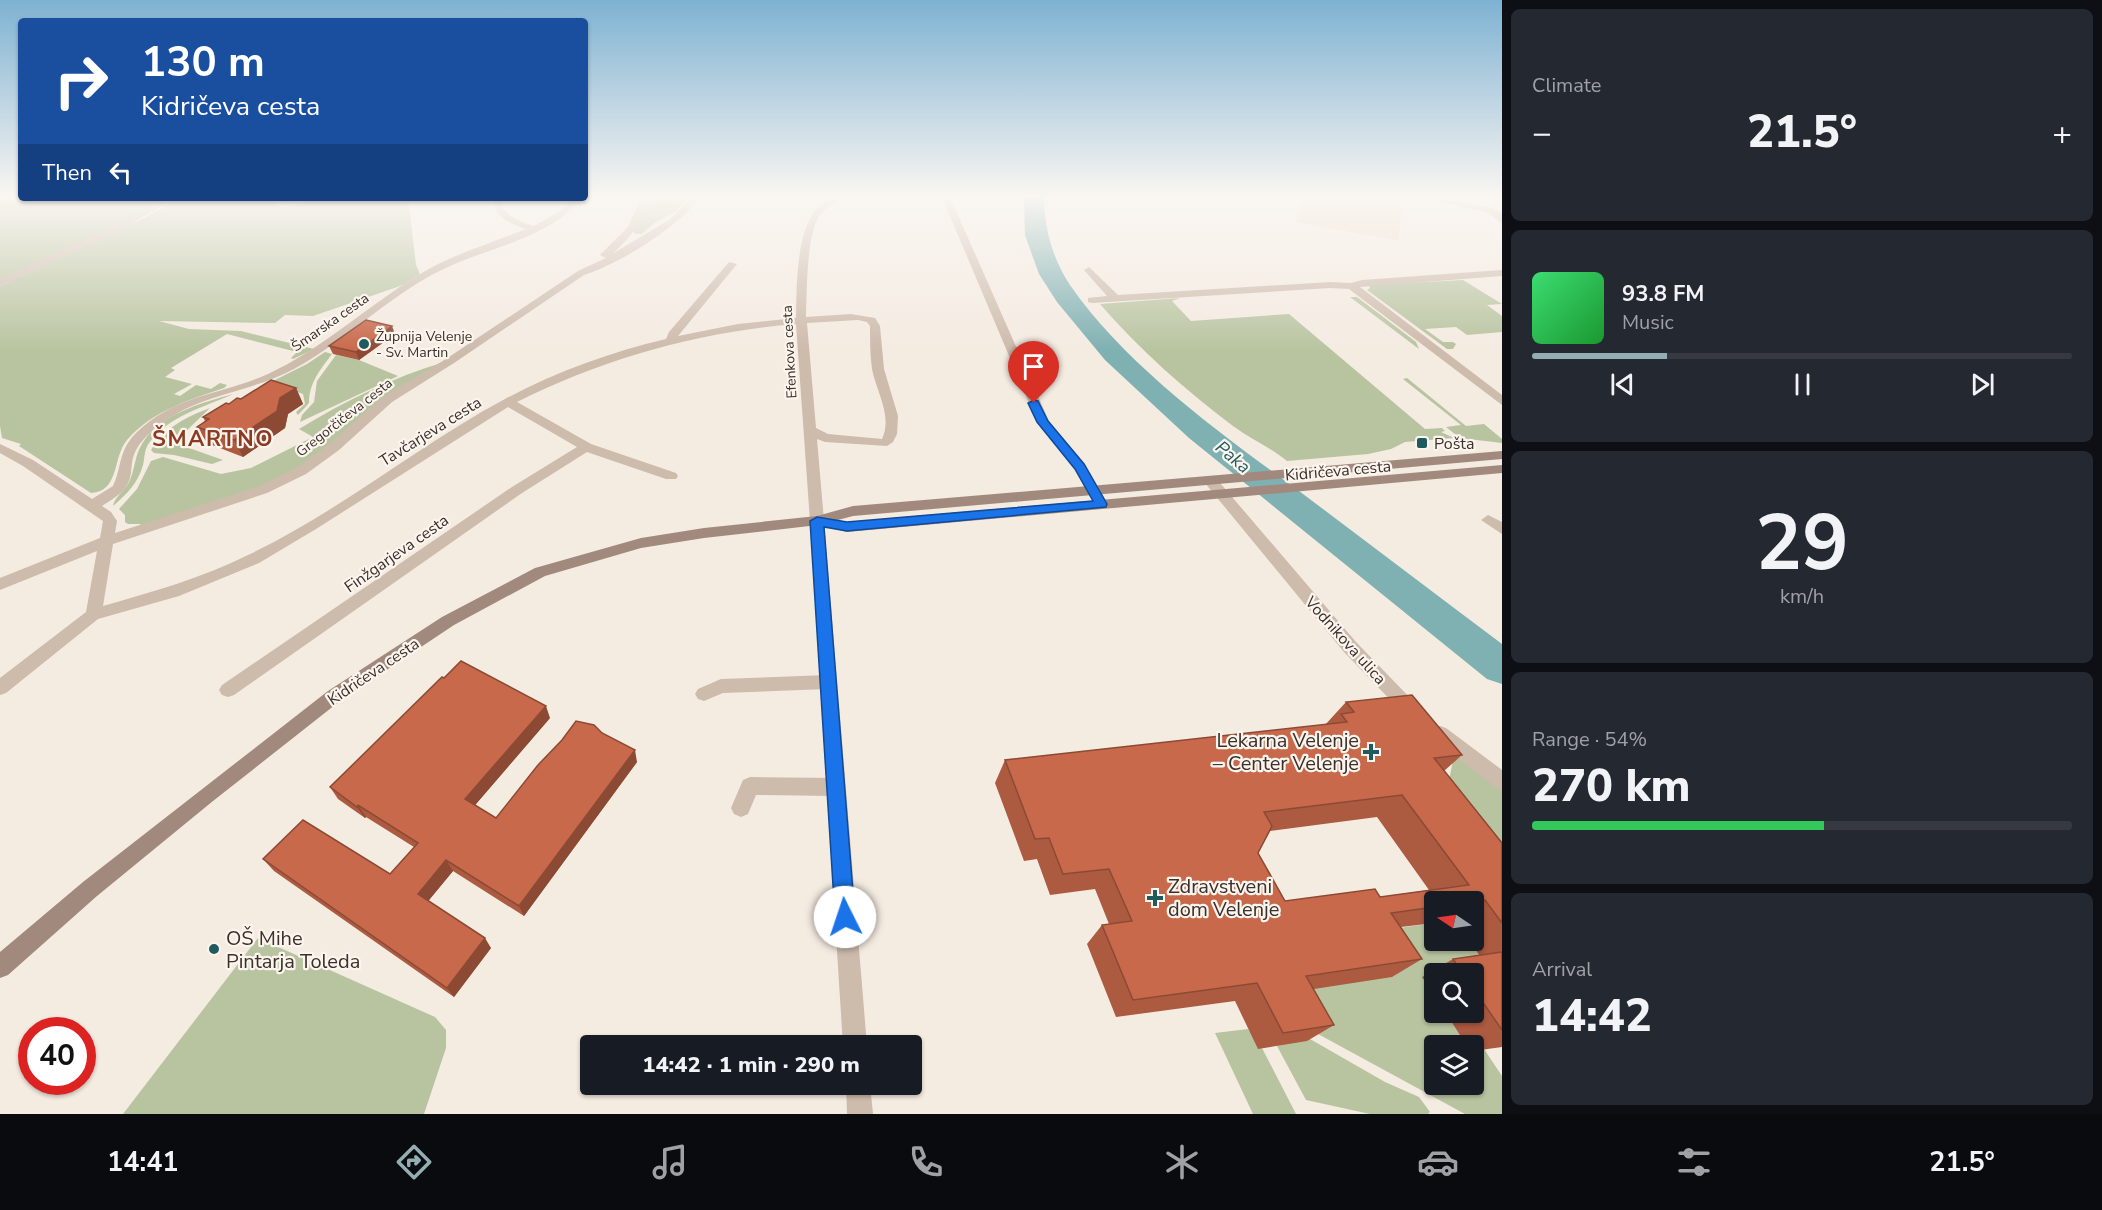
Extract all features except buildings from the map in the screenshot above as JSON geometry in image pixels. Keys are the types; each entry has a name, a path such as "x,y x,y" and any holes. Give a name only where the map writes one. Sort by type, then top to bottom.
{"main road":[{"name":"Kidričeva cesta","path":"1215,487 1242,478 1502,456"},
{"name":"Kidričeva cesta","path":"0,967 90,889 334,696 448,621 540,572 641,543 704,533 817,521 847,527 1097,498 1215,487 1258,490 1502,469"}],"street":[{"path":"0,283 78,247"},
{"name":"Šmarska cesta","path":"93,505 118,489 123,479 127,455 139,437 167,414 196,400 270,377 311,356 398,292 430,272 489,247"},
{"path":"581,273 615,247"},
{"name":"Gregorčičeva cesta","path":"0,584 107,542 262,490 301,471 334,447 388,399 450,361 581,273 594,269 634,247"},
{"name":"Efenkova cesta","path":"806,247 802,268 801,320 824,597 827,682 854,1035"},
{"path":"967,247 1043,422 1080,467 1097,498"},
{"path":"671,343 673,334 732,264"},
{"path":"1089,270 1115,298"},
{"path":"1092,300 1330,285 1352,286 1362,283 1487,274 1500,277"},
{"path":"1352,286 1361,296 1502,401"},
{"name":"Tavčarjeva cesta","path":"93,615 173,592 254,559 311,526 508,402 582,369 671,343 766,323 853,317 871,320 874,326 878,370 891,421 891,436 887,442 879,443 825,438 809,429"},
{"path":"508,402 586,447 671,476"},
{"name":"Finžgarjeva cesta","path":"228,690 517,490 586,447"},
{"path":"0,448 27,462 93,505 110,521 93,615 0,688"},
{"name":"Vodnikova ulica","path":"1215,487 1350,647 1416,717 1502,781"},
{"path":"1488,520 1502,529"},
{"path":"704,694 721,686 827,682"},
{"path":"741,808 750,786 835,787"},
{"path":"859,1095 860,1114"}],"green space":[{"path":"0,247 72,247 0,281"},
{"path":"83,247 414,247 416,265 420,274 403,285 313,316 285,315 275,323 159,321 189,329 241,331 314,349 293,359 291,358 297,352 227,334 171,368 175,370 165,377 192,384 174,394 180,396 196,385 211,389 220,383 227,385 172,408 148,421 122,447 107,486 91,493 19,446 21,444 2,438 0,426 0,286"},
{"path":"1463,280 1502,304 1487,305 1502,316 1502,332 1467,335 1456,327 1425,329 1443,342 1456,344 1453,349 1447,349 1367,290 1370,288 1369,285"},
{"path":"1350,297 1357,297 1416,342 1419,349"},
{"path":"1180,298 1172,301 1191,321 1289,314 1425,429 1442,428 1445,431 1441,432 1454,438 1405,442 1391,449 1368,454 1287,461 1240,431 1197,398 1147,353 1100,304"},
{"path":"325,352 332,354 313,383 309,403 298,415 296,412 305,404 303,394 289,389 263,386 307,364"},
{"path":"336,355 359,360 398,376 300,422 302,415 314,402 317,381"},
{"path":"445,362 393,392 311,460 266,485 142,526 125,522 125,515 119,509 137,489 151,461 163,457 221,474 251,468 313,437 299,429 334,409 388,382"},
{"path":"1407,378 1466,426 1484,424 1502,439 1502,443 1460,438 1446,427 1461,425 1403,379"},
{"path":"233,394 188,413 157,434 147,446 143,465 135,483 113,506 132,475 142,444 159,425 182,411"},
{"path":"210,408 179,438 193,444 189,448 223,460 212,464 154,453 151,450 162,435 176,424"},
{"path":"1454,755 1502,789 1502,856 1447,791"},
{"path":"1424,924 1424,951 1476,951 1488,968 1484,968 1484,963 1424,963 1424,1023 1452,1023 1460,1035 1424,1035 1424,1092 1296,1022 1282,994 1364,933"},
{"path":"258,938 435,1017 446,1030 446,1048 424,1114 123,1114"},
{"path":"1248,1029 1262,1048 1296,1114 1253,1114 1215,1033"},
{"path":"1303,1035 1385,1082 1419,1097 1430,1112 1428,1114 1370,1114 1306,1100 1277,1046"},
{"path":"1484,1049 1502,1076 1502,1114 1465,1114 1430,1095 1484,1095"}],"waterway":[{"name":"Paka","path":"1040,247 1051,274 1066,297 1089,326 1142,381 1200,432 1502,667"}],"place":[{"name":"Župnija Velenje - Sv. Martin","path":"364,344"},
{"name":"Pošta","path":"1422,443"},
{"name":"Lekarna Velenje – Center Velenje","path":"1371,752"},
{"name":"Zdravstveni dom Velenje","path":"1155,898"},
{"name":"OŠ Mihe Pintarja Toleda","path":"214,949"}],"district":[{"name":"ŠMARTNO","path":"213,438"}],"route":[{"path":"845,917 817,521 847,527 1101,504 1080,467 1043,422 1034,403"}]}
